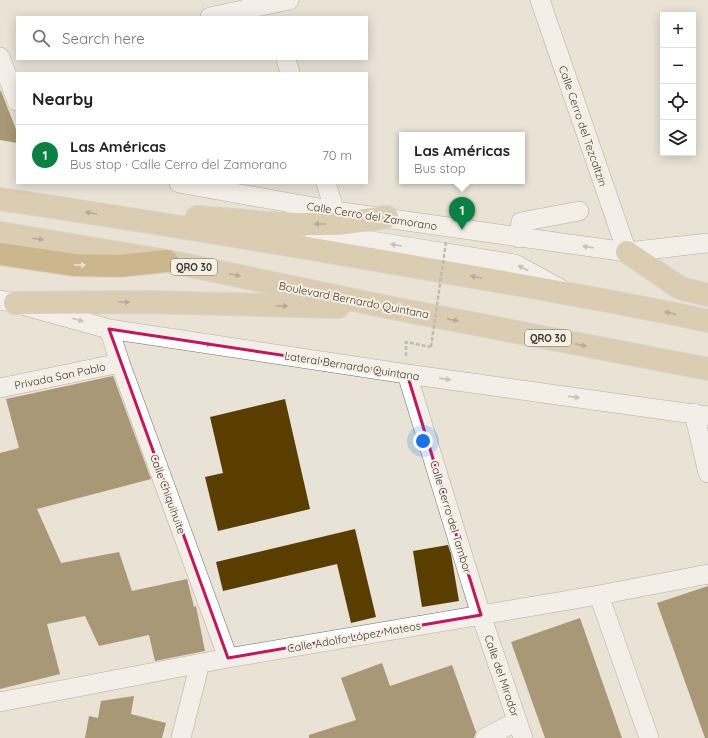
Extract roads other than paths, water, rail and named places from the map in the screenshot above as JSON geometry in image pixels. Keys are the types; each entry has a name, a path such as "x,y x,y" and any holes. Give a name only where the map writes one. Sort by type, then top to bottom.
{"highway":[{"path":"0,254 74,265 119,266 167,261"}],"main road":[{"path":"0,199 129,218 622,302 708,321"},
{"path":"129,218 206,217 282,224 338,224 387,217"},
{"name":"Boulevard Bernardo Quintana","path":"0,233 167,261 387,307 708,369"},
{"path":"627,252 680,288 708,295"},
{"path":"8,301 148,302 317,307 387,307"}],"street":[{"path":"216,16 269,7 289,0"},
{"name":"Calle Cerro del Tezcaltzin","path":"540,0 627,252"},
{"path":"5,60 16,98"},
{"path":"286,60 290,72"},
{"name":"Calle Cerro del Zamorano","path":"185,184 336,211 387,217 519,238 627,252 708,243"},
{"path":"326,184 336,211"},
{"path":"519,238 521,222 579,211"},
{"name":"Lateral Bernardo Quintana","path":"8,301 109,329 407,374 701,415"},
{"name":"Calle Chiquihuite","path":"109,329 120,363 228,658"},
{"name":"Privada San Pablo","path":"0,388 120,363"},
{"name":"Calle Cerro del Tambor","path":"407,374 481,615"},
{"path":"701,415 708,473"},
{"name":"Calle Adolfo López Mateos","path":"0,702 200,663 599,595 708,574"},
{"path":"599,595 649,738"},
{"name":"Calle del Mirador","path":"481,615 520,730"},
{"path":"181,738 200,663"},
{"path":"485,738 520,730"}],"place":[{"name":"Las Américas","path":"462,230"}]}
